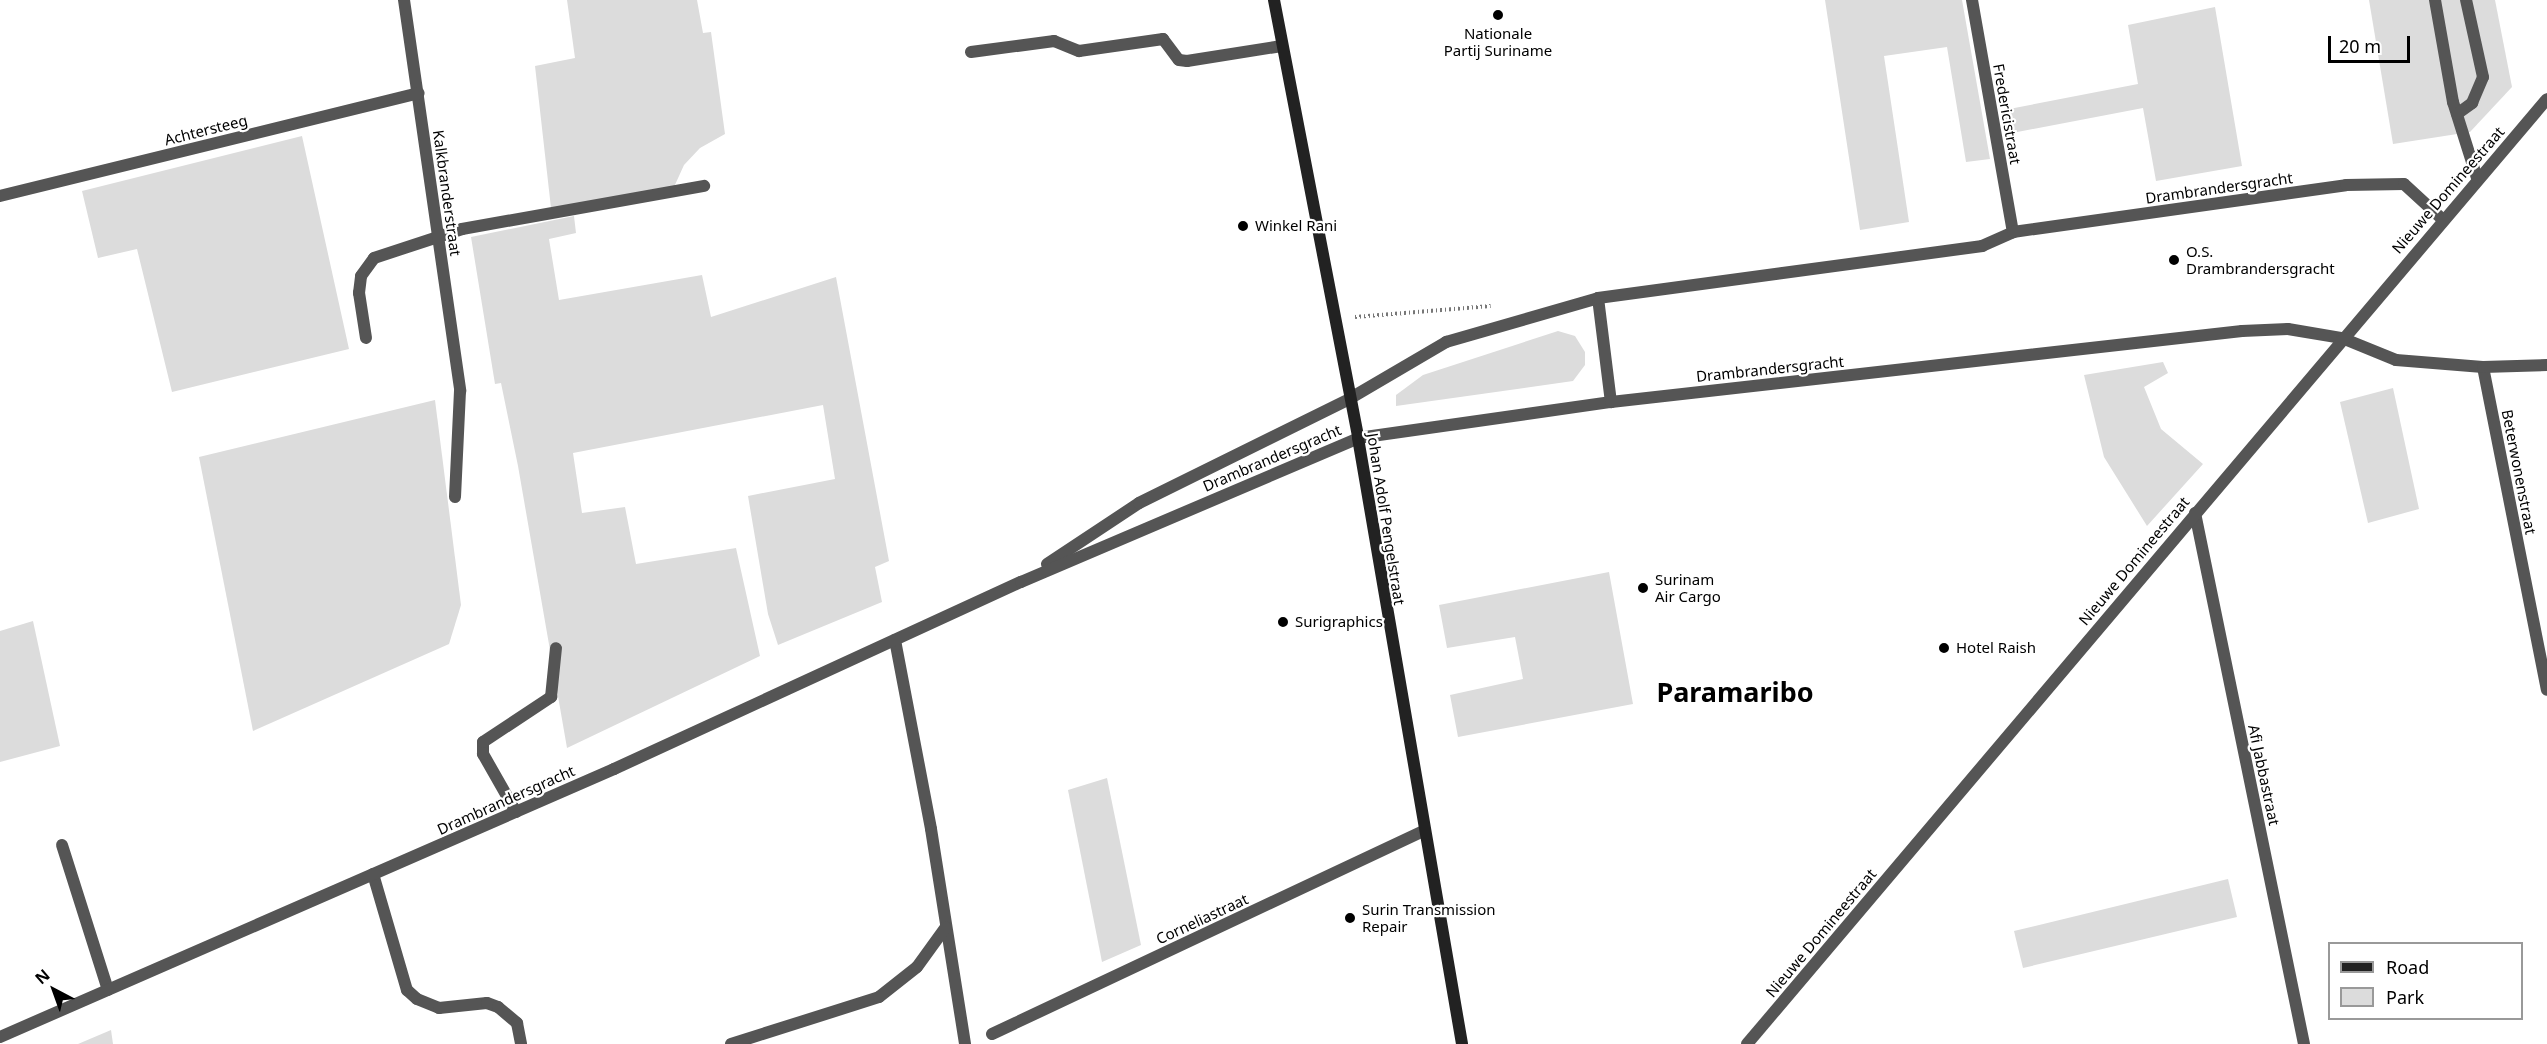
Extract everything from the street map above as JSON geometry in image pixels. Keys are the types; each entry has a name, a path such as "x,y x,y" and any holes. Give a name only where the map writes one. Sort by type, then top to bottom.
{"main road":[{"name":"Johan Adolf Pengelstraat","path":"1274,0 1358,438 1462,1044"}],"street":[{"name":"Kalkbranderstraat","path":"404,0 460,391 455,497"},
{"name":"Fredericistraat","path":"1972,0 2013,232"},
{"path":"2435,0 2457,114 2477,178"},
{"path":"2457,114 2476,97 2483,77 2466,0"},
{"path":"971,52 1054,40 1079,51 1163,39 1179,60 1187,61 1282,46"},
{"name":"Achtersteeg","path":"0,196 418,93"},
{"name":"Nieuwe Domineestraat","path":"1747,1044 2442,219 2547,99"},
{"name":"Drambrandersgracht","path":"1021,582 1139,503 1349,399 1446,342 1598,298 1982,246 2013,232 2346,184 2404,184 2442,219"},
{"path":"366,338 359,293 361,276 374,258 437,235 704,186"},
{"path":"1598,298 1611,402"},
{"name":"Drambrandersgracht","path":"0,1037 516,812 1021,582 1358,438 1611,402 2242,331 2288,329 2342,338 2396,360 2482,367 2547,364"},
{"name":"Beterwonenstraat","path":"2482,367 2547,690"},
{"name":"Afi Jabbastraat","path":"2195,513 2304,1044"},
{"path":"895,640 965,1044"},
{"path":"516,812 483,754 483,742 551,697 556,648"},
{"name":"Corneliastraat","path":"992,1034 1424,831"},
{"path":"62,845 108,990"},
{"path":"373,874 406,990 417,999 439,1008 488,1003 498,1007 517,1023 521,1044"},
{"path":"732,1044 879,997 917,967 946,927"}],"path":[{"path":"1336,318 1503,305"}],"green space":[{"path":"567,0 697,0 703,33 711,32 725,134 700,148 684,165 674,187 551,208 535,66 575,58"},
{"path":"1825,0 1962,0 1990,159 1966,162 1947,47 1884,56 1909,222 1860,230"},
{"path":"2369,0 2495,0 2512,87 2470,132 2393,144"},
{"path":"2215,7 2242,166 2156,181 2143,108 2007,134 2004,110 2138,84 2128,25"},
{"path":"302,136 349,349 172,392 137,249 98,258 82,191"},
{"path":"574,216 576,233 549,239 559,300 702,275 711,317 836,277 889,561 875,567 882,602 778,645 768,614 748,496 835,479 823,405 573,453 582,513 625,507 636,564 736,548 760,656 567,748 518,466 501,383 495,384 471,237"},
{"path":"1558,331 1575,336 1585,352 1585,365 1573,381 1396,406 1396,395 1423,375"},
{"path":"2163,362 2168,373 2144,387 2161,429 2203,464 2147,526 2104,457 2084,375"},
{"path":"2393,388 2419,509 2368,523 2340,402"},
{"path":"435,400 461,605 449,644 253,731 199,457"},
{"path":"1609,572 1633,704 1458,737 1450,695 1523,679 1515,637 1447,648 1439,605"},
{"path":"33,621 60,746 0,762 0,631"},
{"path":"1107,778 1141,945 1102,962 1068,790"},
{"path":"2228,879 2237,917 2023,968 2014,931"},
{"path":"111,1030 113,1044 78,1044"}],"place":[{"name":"Nationale Partij Suriname","path":"1498,15"},
{"name":"Winkel Rani","path":"1243,226"},
{"name":"O.S. Drambrandersgracht","path":"2174,260"},
{"name":"Surinam Air Cargo","path":"1643,588"},
{"name":"Surigraphics","path":"1283,622"},
{"name":"Hotel Raish","path":"1944,648"},
{"name":"Surin Transmission Repair","path":"1350,918"}],"district":[{"name":"Paramaribo","path":"1735,692"}]}
